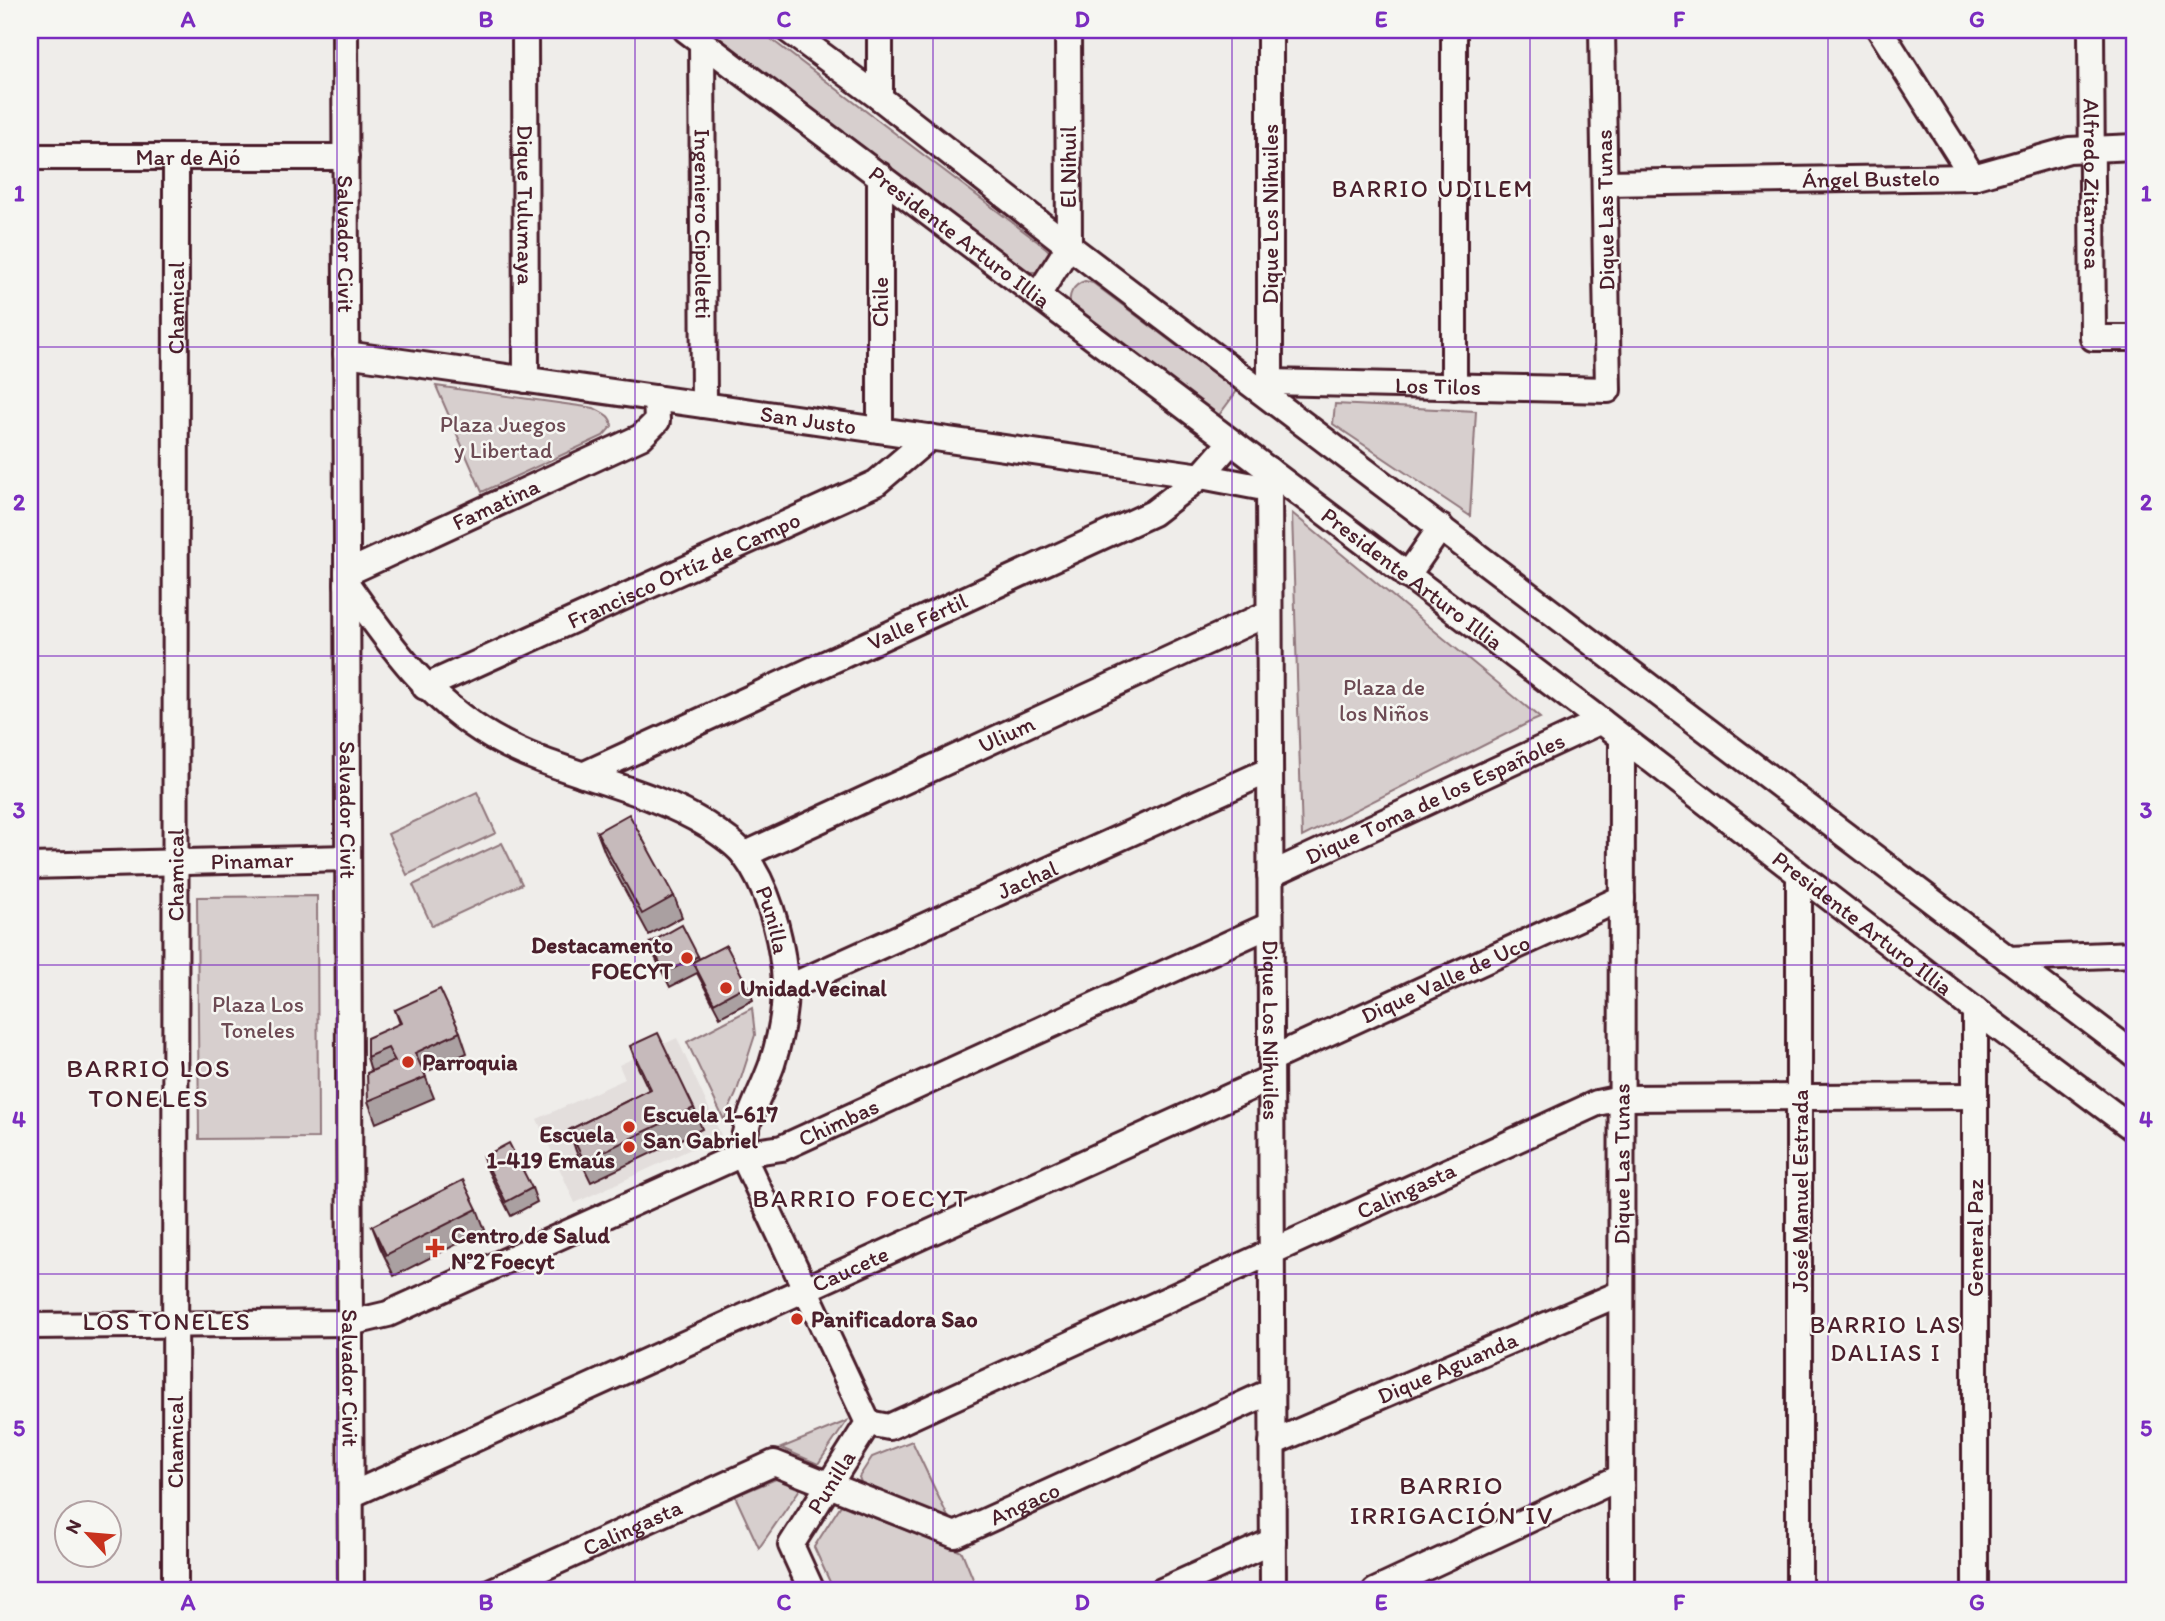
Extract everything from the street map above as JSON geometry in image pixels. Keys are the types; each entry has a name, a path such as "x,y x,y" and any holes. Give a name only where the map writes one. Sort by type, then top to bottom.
{"street":[{"name":"Salvador Civit","path":"345,30 351,1591"},
{"name":"Dique Tulumaya","path":"524,30 527,380"},
{"path":"788,30 880,98 1069,246 1270,390 1441,527 2135,1055"},
{"path":"880,30 880,98"},
{"name":"El Nihuil","path":"1068,30 1069,246"},
{"name":"Dique Los Nihuiles","path":"1270,30 1270,390"},
{"path":"1454,30 1454,387"},
{"name":"Dique Las Tunas","path":"1602,30 1608,390"},
{"path":"1880,30 1973,177"},
{"name":"Alfredo Zitarrosa","path":"2091,30 2093,338 2135,338"},
{"name":"Presidente Arturo Illia","path":"694,36 1231,442 1269,480 1407,576 1601,721 2135,1130"},
{"name":"Ingeniero Cipolletti","path":"694,36 704,405"},
{"name":"Ángel Bustelo","path":"1605,183 1973,177 2069,150 2135,147"},
{"name":"Mar de Ajó","path":"30,157 346,157"},
{"name":"Chamical","path":"175,1591 176,158"},
{"name":"Chile","path":"880,175 880,430"},
{"path":"1038,295 1069,246"},
{"name":"San Justo","path":"346,354 1201,477 1269,480"},
{"name":"Los Tilos","path":"1270,390 1454,387 1608,390"},
{"name":"Famatina","path":"347,579 641,437 657,421 656,398"},
{"name":"Francisco Ortíz de Campo","path":"425,687 876,483 930,438"},
{"name":"Valle Fértil","path":"583,775 1153,513 1201,477 1231,442"},
{"name":"Dique Los Nihuiles","path":"1269,480 1273,1591"},
{"path":"1407,576 1441,527"},
{"name":"Punilla","path":"347,579 399,657 425,687 452,711 491,737 531,757 648,795 678,809 724,836 744,855 763,889 774,922 784,968 785,989 782,1030 772,1064 750,1117 741,1154"},
{"name":"Ulium","path":"744,855 1269,613"},
{"name":"Dique Toma de los Españoles","path":"1270,875 1601,721"},
{"name":"Dique Las Tunas","path":"1621,1591 1622,738"},
{"name":"Jachal","path":"785,989 1270,770"},
{"name":"Pinamar","path":"30,866 348,858"},
{"name":"José Manuel Estrada","path":"1799,875 1799,1591"},
{"name":"Dique Valle de Uco","path":"1271,1068 1622,898"},
{"name":"Chimbas","path":"30,1325 350,1323 388,1314 741,1154 782,1148 1270,925"},
{"path":"2008,959 2135,954"},
{"name":"General Paz","path":"1975,1010 1975,1591"},
{"name":"Caucete","path":"351,1494 807,1289 1271,1068"},
{"name":"Calingasta","path":"868,1423 889,1427 1597,1103 1621,1098 1975,1096"},
{"path":"741,1154 868,1423"},
{"name":"Dique Aguanda","path":"1272,1443 1621,1293"},
{"name":"Angaco","path":"774,1463 955,1535 1272,1391"},
{"name":"Punilla","path":"812,1591 791,1545 868,1423"},
{"name":"Calingasta","path":"492,1591 774,1463"},
{"path":"1375,1591 1620,1477"},
{"path":"1162,1591 1273,1541"}],"shaded area":[{"name":"Escuela 1-617 San Gabriel","path":"677,1038 721,1135 575,1203 537,1119 625,1079 619,1065"}],"green space":[{"path":"709,30 759,30 1046,248 1050,257 1041,272 1029,272"},
{"path":"1085,281 1093,283 1237,391 1216,419 1071,308 1072,291"},
{"name":"Plaza Juegos y Libertad","path":"436,386 594,408 608,417 612,426 603,436 482,492"},
{"path":"1335,404 1476,411 1470,516 1333,424"},
{"name":"Plaza de los Niños","path":"1292,513 1540,718 1302,837"},
{"path":"477,792 496,833 407,875 388,834"},
{"path":"502,843 522,884 432,926 413,885"},
{"name":"Plaza Los Toneles","path":"317,896 318,1138 199,1139 197,897"},
{"path":"752,1008 755,1035 736,1094 724,1120 687,1042"},
{"path":"847,1421 818,1464 781,1448"},
{"path":"912,1441 949,1519 862,1485 859,1477 872,1457"},
{"path":"776,1479 800,1489 759,1548 735,1496"},
{"path":"841,1505 962,1552 978,1591 834,1591 814,1547"}],"building":[{"path":"629,814 674,896 642,914 597,832"},
{"path":"682,925 698,956 665,973 650,943"},
{"name":"Unidad Vecinal","path":"726,945 747,985 714,1003 693,962"},
{"path":"440,989 460,1032 415,1053 426,1077 368,1101 367,1073 395,1061 388,1048 367,1057 367,1038 401,1023 395,1010"},
{"path":"658,1033 694,1108 584,1161 569,1130 651,1089 630,1046"},
{"path":"509,1143 532,1188 506,1202 483,1157"},
{"path":"463,1180 477,1209 386,1255 372,1226"}],"place":[{"name":"Destacamento FOECYT","path":"687,958"},
{"name":"Unidad Vecinal","path":"726,988"},
{"name":"Parroquia","path":"408,1062"},
{"name":"Escuela 1-617 San Gabriel","path":"629,1127"},
{"name":"Escuela 1-419 Emaús","path":"629,1147"},
{"name":"Centro de Salud N°2 Foecyt","path":"435,1248"},
{"name":"Panificadora Sao","path":"797,1319"}],"district":[{"name":"BARRIO UDILEM","path":"1433,188"},
{"name":"BARRIO LOS TONELES","path":"149,1083"},
{"name":"BARRIO FOECYT","path":"861,1198"},
{"name":"LOS TONELES","path":"167,1321"},
{"name":"BARRIO LAS DALIAS I","path":"1886,1338"},
{"name":"BARRIO IRRIGACIÓN IV","path":"1452,1500"}]}
